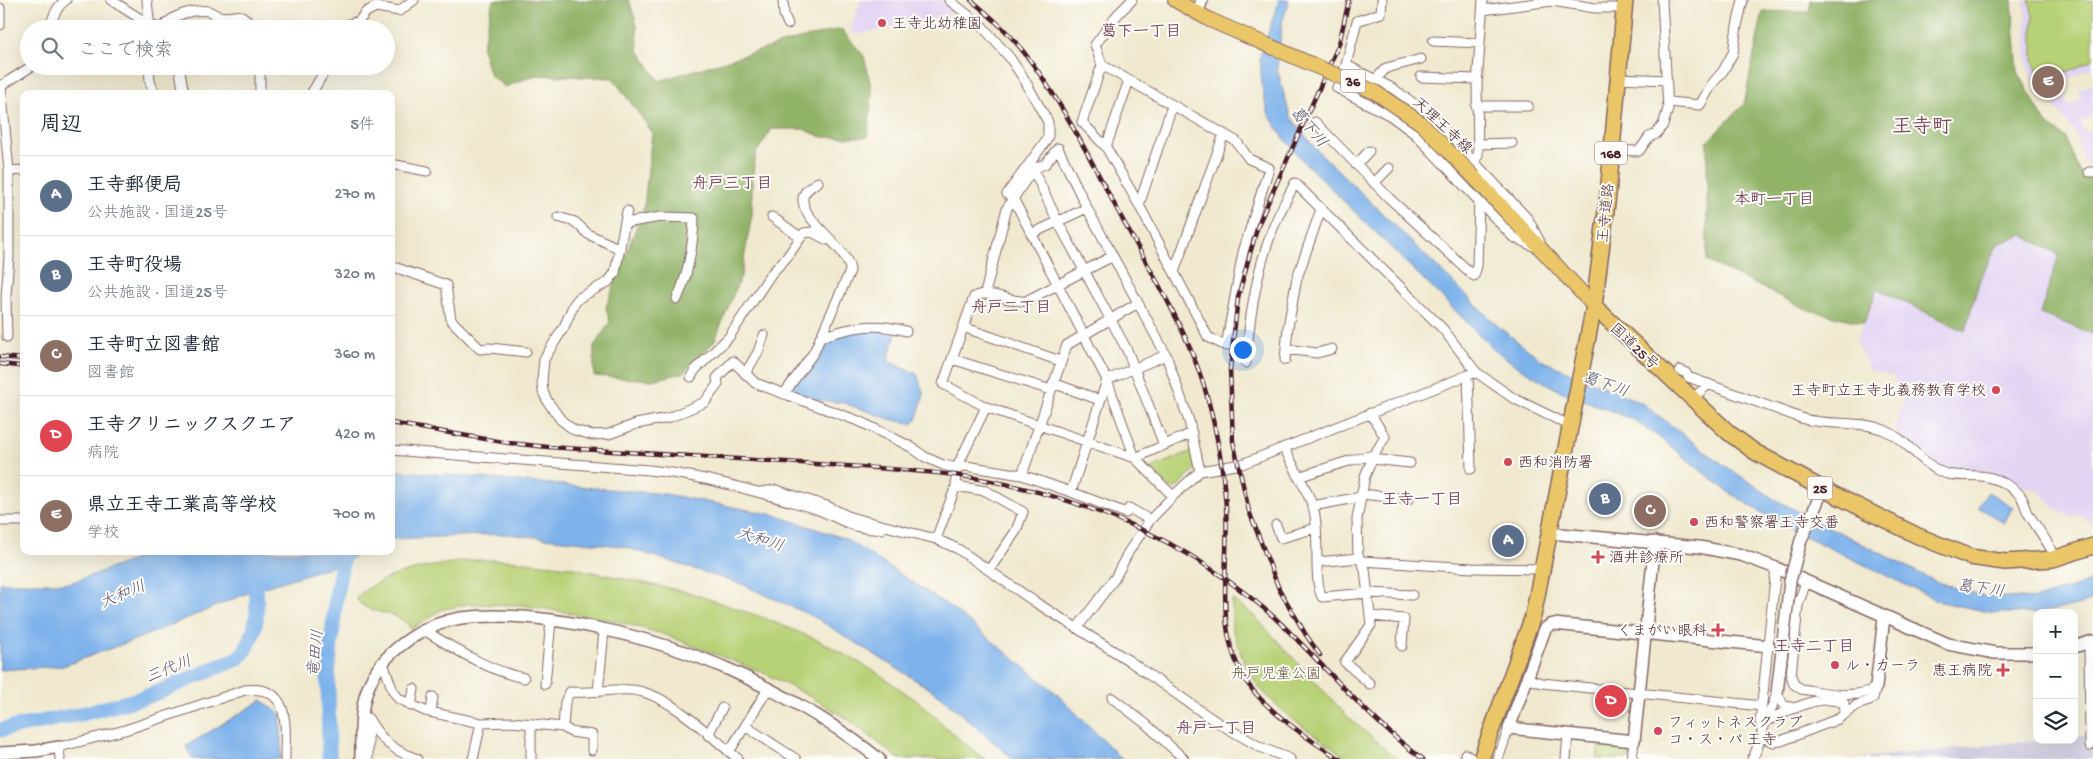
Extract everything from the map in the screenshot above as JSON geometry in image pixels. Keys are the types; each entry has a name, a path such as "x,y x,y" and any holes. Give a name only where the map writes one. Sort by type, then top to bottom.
{"highway":[{"name":"王寺道路","path":"1594,306 1608,195 1624,4"},
{"name":"国道25号","path":"1481,759 1533,616 1594,306"},
{"name":"国道25号","path":"1594,306 1729,433 1755,452 1823,489 1934,544 1970,557 1994,562 2017,563 2056,558 2093,546"}],"main road":[{"name":"天理王寺線","path":"1175,0 1210,20 1375,92 1421,124 1474,177 1594,306"}],"street":[{"path":"52,20 62,2 66,0"},
{"path":"110,0 140,20"},
{"path":"147,0 149,20"},
{"path":"360,20 366,12 376,7 398,11 414,0"},
{"path":"783,0 784,15 788,24"},
{"path":"949,0 996,40 1024,79 1048,122 1048,136 1045,142 1006,194 1013,198 1107,380 1135,458 1173,496"},
{"path":"1102,65 1236,141 1248,159 1269,168 1243,252 1226,346 1208,338 1139,205 1106,147 1082,122 1102,65 1095,45 1118,14 1132,0"},
{"path":"1197,14 1202,0"},
{"path":"1382,0 1381,14 1357,21 1346,64 1337,88 1391,116 1415,134 1513,237 1544,252"},
{"path":"1458,178 1478,156 1476,106 1483,0"},
{"path":"1611,150 1640,151 1649,137 1656,134 1663,125 1669,102 1663,40 1662,0"},
{"path":"1669,102 1700,105 1733,53 1736,26 1743,0"},
{"path":"1483,10 1552,1 1595,8 1624,4"},
{"path":"0,8 0,26"},
{"path":"169,20 186,13 210,11 220,16 237,14 247,20"},
{"path":"1433,41 1480,43"},
{"path":"1376,79 1386,68 1421,59"},
{"path":"1346,64 1408,98 1431,116 1528,219 1544,252"},
{"path":"7,337 6,297 10,257 9,171 1,85 20,73"},
{"path":"150,75 153,90"},
{"path":"181,75 183,90"},
{"path":"260,75 260,90"},
{"path":"314,90 322,75"},
{"path":"1421,77 1477,79"},
{"path":"1618,78 1667,80"},
{"path":"1106,147 1128,80"},
{"path":"1139,205 1172,106"},
{"path":"1476,106 1528,106"},
{"path":"1315,122 1374,183 1474,276 1477,266 1480,201"},
{"path":"1174,272 1224,134"},
{"path":"1478,144 1512,143"},
{"path":"985,293 1004,217 1013,198 1033,170 1045,164 1058,148 1087,208 1166,355 1192,433 1200,471"},
{"path":"1356,165 1369,151"},
{"path":"395,165 427,171"},
{"path":"1374,183 1389,168"},
{"path":"9,171 20,170"},
{"path":"1033,170 1058,222 1136,368 1164,445"},
{"path":"784,394 807,363 850,271 848,262 811,218 804,205 802,198 805,192 818,182"},
{"path":"1246,363 1251,316 1266,249 1272,230 1295,182 1444,329 1472,374 1513,398 1572,422"},
{"path":"1031,234 1087,208"},
{"path":"1284,360 1297,278 1321,209"},
{"path":"627,211 615,273 608,282 579,298 574,304 564,327 544,359 541,369 543,392 561,420 581,433 601,434 618,432 636,424 668,418 705,402 718,384 717,378 733,361 754,383 861,422 911,447 930,460 948,467 966,466 1022,476 1071,492 1126,514 1129,508 1150,520"},
{"path":"558,217 575,222 588,234 620,249"},
{"path":"625,223 661,217 694,218 690,262 684,284 676,299"},
{"path":"772,217 800,237"},
{"path":"691,377 695,370 729,337 771,274 787,257 800,237 808,231 812,232 836,246"},
{"path":"1113,256 1026,301 1010,301 985,293 974,297 943,384 986,407 1135,458 1192,433"},
{"path":"395,267 446,285 451,320 480,349 490,348 526,352"},
{"path":"1022,476 1067,345 1138,303"},
{"path":"820,337 874,325 906,331"},
{"path":"963,327 1060,361"},
{"path":"745,374 758,352 764,335"},
{"path":"1286,349 1317,353 1332,349"},
{"path":"1071,492 1107,380 1166,355"},
{"path":"952,358 1100,400"},
{"path":"1680,370 1686,372 1688,377 1816,422 1868,426 1884,430 1894,435 1917,456 1938,471 1956,476 1989,477 2008,486 2022,497 2026,510 2056,558"},
{"path":"1077,628 1115,578 1126,556 1150,520 1200,471 1242,464 1472,374"},
{"path":"1471,469 1472,374"},
{"path":"1692,399 1709,384"},
{"path":"936,539 956,486 957,467 986,407"},
{"path":"1370,413 1385,437 1373,457 1365,476 1357,526 1360,560 1365,569 1371,616 1369,630 1345,662 1370,684"},
{"path":"1284,447 1312,506 1316,528 1318,587 1322,597 1368,593 1412,595"},
{"path":"395,450 656,470 710,479 760,492 818,510 855,527 889,528 936,539 958,549 1128,660 1219,724 1260,747 1290,759"},
{"path":"1298,477 1352,460 1373,457 1410,463"},
{"path":"956,486 986,491 1024,512 1016,531 989,570"},
{"path":"1752,759 1757,752 1759,737 1777,693 1790,581 1801,540 1823,489"},
{"path":"1312,506 1361,496 1409,499"},
{"path":"0,521 20,521"},
{"path":"1276,525 1280,538 1316,528"},
{"path":"1550,533 1655,542 1741,555 1776,568 1932,638 1965,648 1995,653 2033,653"},
{"path":"1632,759 1655,542"},
{"path":"1318,562 1360,560 1472,568 1543,570"},
{"path":"1776,568 1760,722 1762,732 1768,741 1781,741 1833,722 1873,698 1884,617"},
{"path":"1806,582 1798,605 1792,680 1794,684 1801,689 1863,694 1876,687"},
{"path":"1371,616 1404,618 1402,646"},
{"path":"361,759 370,684 384,663 411,638 424,630 444,622 462,618 520,617 550,620 604,631 657,644 700,658 768,689 833,726 879,759"},
{"path":"545,684 550,620"},
{"path":"1498,759 1545,629 1550,625 1769,646"},
{"path":"424,630 455,649 501,671 524,678"},
{"path":"598,692 604,631"},
{"path":"2078,646 2091,642 2090,746"},
{"path":"384,663 393,691 400,699 411,706 481,723 494,721 563,727 571,732 592,735 592,750"},
{"path":"1528,679 1542,683 1762,706"},
{"path":"0,753 59,753 245,690 256,688 268,691 282,704 285,712 285,759"},
{"path":"411,706 414,689"},
{"path":"729,752 768,689"},
{"path":"563,727 565,702 570,692 634,690 659,698 738,759"},
{"path":"1798,708 1818,691"},
{"path":"1777,693 1784,706 1798,708"},
{"path":"1844,693 1851,698 1852,709"},
{"path":"431,712 433,697"},
{"path":"1112,698 1146,724 1184,759"},
{"path":"1767,720 1815,701 1840,701 1846,706 1844,715"},
{"path":"708,734 722,708"},
{"path":"365,714 368,759"},
{"path":"365,714 377,734 386,744 417,759"},
{"path":"473,759 481,723"},
{"path":"531,724 531,759"},
{"path":"745,726 796,759"},
{"path":"1509,728 1634,741"},
{"path":"1566,759 1568,734"}],"shaded area":[{"name":"王寺北幼稚園","path":"861,0 943,0 954,9 947,15 857,35 850,31"},
{"path":"2023,0 2029,0 2033,17 2033,60 2050,80 2093,60 2093,67 2057,84 2068,106 2082,99 2078,90 2093,84 2093,116 2080,122 2085,132 2093,129 2093,166 2088,165 2082,157 2076,134 2031,76 2026,61 2026,16"},
{"name":"王寺町立王寺北義務教育学校","path":"2023,235 2059,255 2040,314 2093,334 2092,527 2086,518 2079,515 2071,516 2056,510 2041,492 2006,480 1990,470 1956,472 1925,458 1894,429 1903,404 1893,376 1869,370 1856,341 1877,289 1965,331 1980,279 1998,244"},
{"path":"2087,734 2093,748 2093,759 1853,759 2033,740 2033,744 2078,744 2078,735"}],"green space":[{"path":"493,0 629,0 637,25 638,49 659,81 791,41 841,29 864,56 872,91 868,137 822,137 803,129 772,129 756,153 752,180 752,214 741,276 714,342 683,373 652,380 594,376 594,346 610,322 606,307 644,207 652,132 613,78 536,75 505,87 490,75 482,48"},
{"path":"1811,0 2012,0 2018,72 2045,122 2066,138 2079,172 2093,177 2093,334 2040,314 2059,255 2023,235 1998,244 1980,279 1965,331 1877,289 1864,323 1808,310 1707,261 1707,142 1744,104 1763,11 1809,12"},
{"path":"2029,0 2093,0 2093,60 2050,80 2039,75 2033,61 2033,17"},
{"path":"1192,451 1197,468 1176,488 1169,488 1150,468"},
{"path":"473,560 508,560 569,567 691,593 767,619 820,641 874,671 920,703 959,739 985,759 899,759 848,719 811,697 762,672 663,634 612,620 521,605 467,604 441,610 411,629 401,619 370,609 356,598 367,589 395,575 427,567"},
{"name":"舟戸児童公園","path":"1232,599 1255,617 1351,720 1398,759 1349,759 1292,719 1269,698 1258,686 1244,662 1232,628"},
{"path":"1599,742 1627,745 1631,748 1630,759 1597,759"}],"water":[{"path":"1279,0 1289,0 1282,23 1277,69 1290,116 1314,147 1500,328 1543,361 1642,403 1714,458 1774,499 1935,581 1983,596 2036,599 2093,581 2093,600 2077,606 2060,609 2033,609 2033,613 1994,613 1941,602 1780,524 1727,491 1634,420 1558,390 1520,368 1495,350 1302,160 1281,134 1268,113 1262,87 1260,57"},
{"path":"881,328 896,333 888,361 917,374 924,395 916,421 912,424 889,419 844,403 816,400 791,393 791,390 823,340 853,331"},
{"name":"大和川","path":"395,470 665,494 775,515 846,539 950,607 1054,691 1122,759 1013,759 938,694 816,618 744,585 622,546 506,534 395,539"},
{"path":"1988,492 2013,507 2004,523 1978,507"},
{"name":"大和川","path":"147,555 357,555 342,563 255,590 142,637 63,666 0,670 0,583 70,583"},
{"path":"262,700 281,715 281,759 192,759 186,746"}],"waterway":[{"name":"三代川","path":"0,730 81,714 135,700 154,694 239,658 253,635 256,621 257,593 253,555"},
{"name":"竜田川","path":"329,759 328,673 336,598 343,555"}],"railway":[{"path":"971,0 1019,46 1035,66 1063,110 1169,303 1197,365 1212,416 1223,477 1227,530 1226,621 1237,664 1248,684 1266,705 1316,744 1340,759"},
{"path":"1320,655 1279,589 1249,511 1233,441 1230,369 1238,297 1258,225 1339,44 1349,0"},
{"path":"0,357 20,359"},
{"path":"0,364 19,366"},
{"path":"395,424 509,443 548,447 871,467 955,475 1022,488 1090,508 1155,536 1214,571 1253,599 1275,618 1365,710 1423,759"}],"place":[{"name":"王寺北幼稚園","path":"882,23"},
{"name":"県立王寺工業高等学校","path":"2048,82"},
{"name":"王寺町立王寺北義務教育学校","path":"1996,390"},
{"name":"西和消防署","path":"1508,462"},
{"name":"王寺町役場","path":"1605,499"},
{"name":"王寺町立図書館","path":"1650,511"},
{"name":"西和警察署王寺交番","path":"1694,522"},
{"name":"王寺郵便局","path":"1508,541"},
{"name":"酒井診療所","path":"1598,557"},
{"name":"くまがい眼科","path":"1718,630"},
{"name":"ル・カーラ","path":"1835,665"},
{"name":"恵王病院","path":"2003,670"},
{"name":"王寺クリニックスクエア","path":"1611,701"},
{"name":"フィットネスクラブ コ・ス・パ 王寺","path":"1658,731"}],"district":[{"name":"葛下一丁目","path":"1141,30"},
{"name":"王寺町","path":"1922,125"},
{"name":"舟戸三丁目","path":"732,182"},
{"name":"本町一丁目","path":"1774,198"},
{"name":"舟戸二丁目","path":"1011,306"},
{"name":"王寺一丁目","path":"1422,498"},
{"name":"王寺二丁目","path":"1814,645"},
{"name":"舟戸一丁目","path":"1216,727"}],"water label":[{"name":"葛下川","path":"1310,126"},
{"name":"葛下川","path":"1606,383"},
{"name":"葛下川","path":"1981,587"}]}
